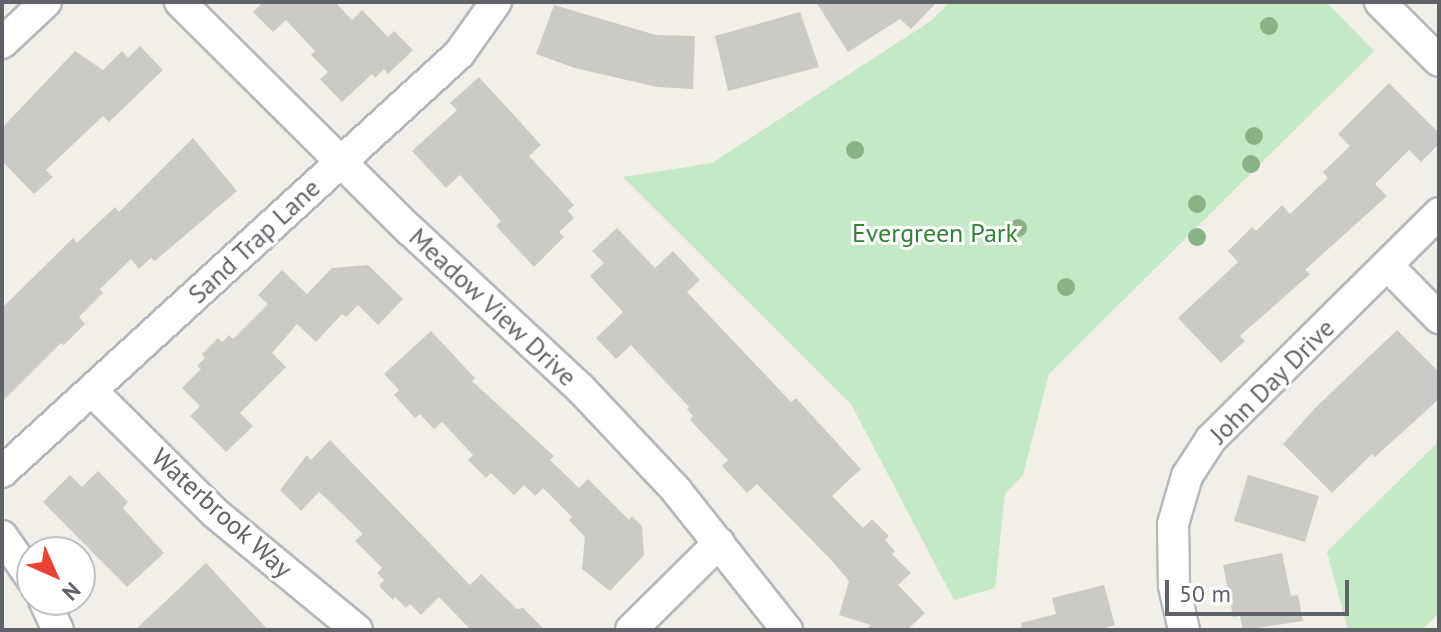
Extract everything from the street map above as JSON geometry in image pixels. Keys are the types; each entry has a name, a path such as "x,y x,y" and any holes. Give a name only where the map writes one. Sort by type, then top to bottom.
{"street":[{"path":"2,43 46,2"},
{"name":"Meadow View Drive","path":"180,2 340,161 580,388 676,490 787,630"},
{"name":"Sand Trap Lane","path":"2,472 459,54 496,2"},
{"path":"1380,2 1439,61"},
{"name":"John Day Drive","path":"1184,630 1174,586 1173,524 1187,476 1211,439 1439,213"},
{"path":"1388,266 1439,318"},
{"name":"Waterbrook Way","path":"92,391 215,513 357,630"},
{"path":"2,536 16,556"},
{"path":"631,630 719,543"}],"green space":[{"name":"Evergreen Park","path":"950,2 1326,2 1374,51 1049,374 1023,475 1005,493 995,588 954,600 851,404 623,177 712,163 931,21"},
{"path":"1439,441 1439,613 1422,630 1348,630 1327,552"}],"building":[{"path":"263,2 335,2 352,20 362,10 388,37 394,31 413,50 388,74 384,69 375,78 372,74 342,102 320,79 328,72 311,55 315,51 286,20 273,32 253,12"},
{"path":"816,2 937,2 911,29 900,19 848,52"},
{"path":"554,5 656,35 695,36 693,89 657,87 575,68 536,54"},
{"path":"800,12 819,67 728,91 715,36"},
{"path":"140,46 163,70 109,122 103,116 46,170 53,177 34,194 2,161 2,128 75,51 103,70 122,51 128,58"},
{"path":"479,77 541,145 529,156 574,205 568,211 574,218 559,232 564,237 534,267 496,226 501,221 460,175 446,188 412,151 457,110 450,103"},
{"path":"1389,83 1439,133 1439,144 1421,162 1409,150 1375,184 1387,196 1305,270 1310,274 1240,336 1245,341 1221,363 1178,318 1238,262 1228,251 1252,227 1256,231 1282,205 1290,214 1328,178 1323,172 1350,146 1338,134"},
{"path":"193,138 237,191 155,261 151,258 139,269 131,259 100,289 103,293 79,317 85,324 64,345 61,343 2,402 2,308 73,238 77,243 115,207 119,212"},
{"path":"617,228 655,268 673,251 700,280 687,292 791,402 796,398 861,469 832,496 863,528 872,519 889,536 885,540 895,551 892,554 911,573 898,585 925,613 907,630 865,630 871,625 839,615 849,581 832,561 757,484 747,493 722,466 728,460 690,420 693,416 687,409 689,407 631,345 616,359 596,338 623,312 590,276 604,263 592,251"},
{"path":"368,265 403,299 378,325 358,305 346,317 342,314 316,342 297,324 272,353 286,367 240,413 253,426 226,452 190,416 200,406 182,388 201,369 197,366 205,358 202,354 218,338 222,342 229,335 233,339 268,304 258,295 282,270 307,294 332,268"},
{"path":"1397,330 1439,372 1439,399 1375,457 1372,454 1332,493 1283,444 1315,408"},
{"path":"431,331 475,378 472,381 554,456 550,460 579,488 588,479 629,520 632,516 642,526 644,555 610,591 582,569 585,537 569,520 572,517 543,488 535,496 524,485 514,495 491,473 486,478 468,460 473,455 442,422 434,429 420,414 415,418 394,395 399,390 384,374"},
{"path":"330,440 470,585 481,574 517,609 523,608 545,630 471,630 439,597 421,615 410,604 406,608 395,597 393,600 379,586 384,580 377,573 382,568 355,541 363,534 319,492 301,511 280,490 307,455 311,460"},
{"path":"98,471 128,502 123,508 164,553 127,587 96,556 96,536 77,536 43,502 70,475 82,487"},
{"path":"1248,475 1319,496 1305,542 1234,521"},
{"path":"1282,553 1291,596 1298,595 1303,621 1243,630 1240,616 1233,617 1223,565"},
{"path":"206,563 268,630 135,630"},
{"path":"1104,585 1115,625 1098,630 1022,630 1021,623 1056,614 1052,598"}]}
